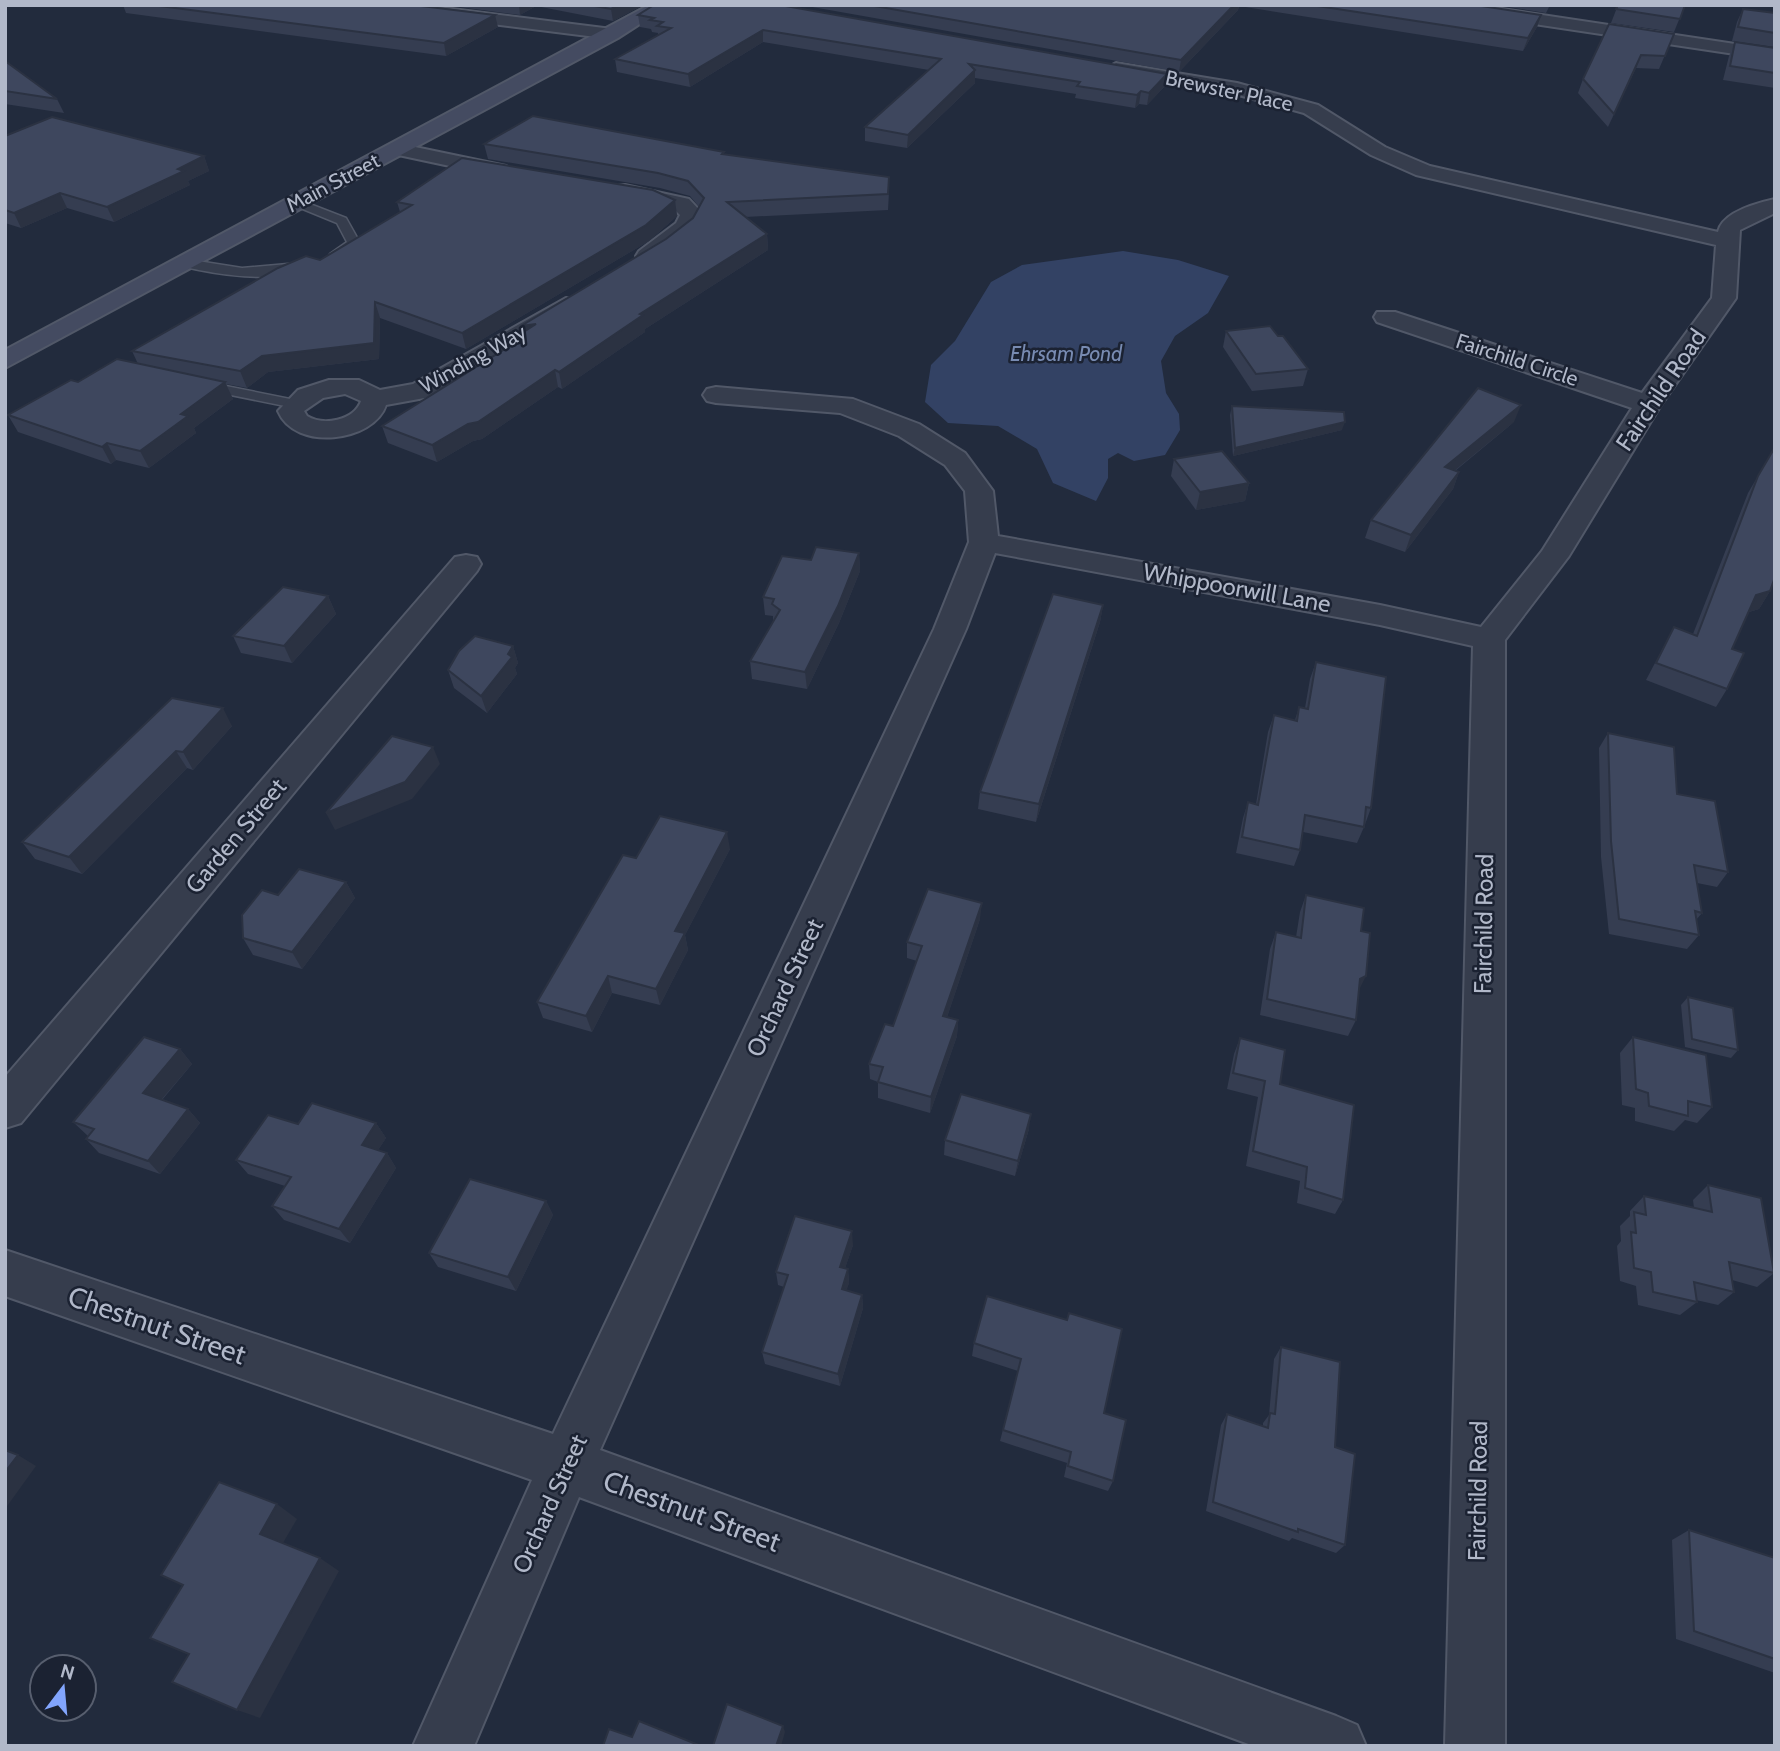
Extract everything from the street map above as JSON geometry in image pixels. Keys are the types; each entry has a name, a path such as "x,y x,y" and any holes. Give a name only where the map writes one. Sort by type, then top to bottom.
{"main road":[{"name":"Main Street","path":"5,360 612,34 661,5"}],"street":[{"path":"379,5 612,34"},
{"path":"1441,5 1775,55"},
{"name":"Brewster Place","path":"1099,65 1276,97 1311,109 1378,151 1423,171 1727,241"},
{"path":"396,149 523,175"},
{"path":"598,187 660,197 681,204 692,214 685,227 624,269"},
{"path":"1727,241 1732,224 1775,205"},
{"name":"Fairchild Road","path":"1475,1746 1489,639 1554,555 1648,404 1724,298 1727,241"},
{"name":"Winding Way","path":"375,399 421,391 590,290"},
{"name":"Fairchild Circle","path":"1386,317 1648,404"},
{"path":"337,387 359,388 375,399 370,413 361,420 334,429 319,430 297,424 291,418 295,404 314,392 337,387"},
{"name":"Orchard Street","path":"443,1746 566,1465 950,629 984,542 979,491 955,459 909,430 844,405 716,395"},
{"name":"Whippoorwill Lane","path":"984,542 1380,615 1489,639"},
{"name":"Garden Street","path":"5,1109 466,564"},
{"name":"Chestnut Street","path":"5,1273 566,1465 1336,1746"}],"lane":[{"path":"186,263 225,272 263,273 340,255 354,243 342,220 297,203"},
{"path":"183,382 295,404"}],"water":[{"name":"Ehrsam Pond","path":"1123,251 1178,260 1229,276 1208,313 1175,336 1161,361 1166,393 1179,414 1180,430 1165,455 1134,461 1118,453 1108,459 1108,478 1096,501 1053,483 1037,449 998,426 948,423 925,402 931,365 955,341 991,282 1022,265"}],"building":[{"path":"152,5 413,5 495,15 444,43"},
{"path":"589,5 619,5 611,9"},
{"path":"654,5 780,5 1167,74 1149,93 1141,91 1137,95 1077,86 1080,82 969,64 975,70 908,135 865,127 941,59 763,30 688,74 615,59 671,28 657,26 663,22 638,15"},
{"path":"869,5 1234,5 1181,60"},
{"path":"1311,5 1475,5 1541,15 1528,38"},
{"path":"1618,5 1685,5 1680,19 1616,9"},
{"path":"1743,9 1775,13 1775,33 1738,27"},
{"path":"1609,24 1674,34 1665,56 1641,55 1614,114 1583,79"},
{"path":"1735,42 1775,48 1775,73 1730,66"},
{"path":"5,61 57,99 5,91"},
{"path":"533,116 724,152 722,154 889,177 888,194 727,202 767,234 640,314 643,315 559,372 555,370 478,422 468,424 432,445 382,426 503,350 499,348 536,324 521,326 666,239 693,218 704,198 688,181 658,173 484,144"},
{"path":"52,117 204,156 178,169 184,171 107,207 60,193 14,213 5,210 5,136"},
{"path":"462,158 653,190 675,200 646,225 462,333 375,302 374,343 262,356 240,371 132,351 278,268 306,256 320,260 412,205 397,202"},
{"path":"1270,326 1278,336 1283,336 1308,369 1256,374 1226,331"},
{"path":"117,359 225,382 181,414 188,416 140,451 107,443 102,447 8,415 71,380 78,382"},
{"path":"1478,388 1521,405 1445,467 1459,472 1411,535 1371,520"},
{"path":"1232,406 1344,412 1345,422 1235,448"},
{"path":"1775,447 1775,577 1770,591 1756,595 1732,649 1744,653 1727,689 1656,663 1674,627 1697,636 1758,476"},
{"path":"1222,451 1249,483 1200,492 1174,459"},
{"path":"816,547 859,553 838,606 805,672 750,661 780,610 772,604 774,599 763,597 782,556 811,560"},
{"path":"283,587 328,596 284,646 233,636"},
{"path":"1053,594 1103,605 1039,804 980,792"},
{"path":"475,636 513,646 508,654 512,657 481,696 448,670 459,651"},
{"path":"1316,662 1386,677 1371,808 1366,807 1364,827 1305,815 1300,850 1242,837 1248,802 1258,805 1274,715 1297,721 1299,707 1308,709"},
{"path":"172,698 223,708 183,752 176,751 69,857 22,842"},
{"path":"1608,733 1674,747 1677,794 1715,801 1728,872 1694,865 1702,913 1695,911 1699,935 1619,919 1611,841"},
{"path":"392,736 433,747 405,782 326,813"},
{"path":"660,816 727,832 675,931 685,933 656,989 608,976 586,1016 537,1002 623,855 636,858"},
{"path":"299,869 346,882 292,952 243,938 242,915 262,890 278,895"},
{"path":"928,889 982,903 943,1016 958,1020 931,1097 878,1082 883,1067 869,1064 885,1024 893,1026 922,946 907,942"},
{"path":"1306,895 1364,908 1361,931 1370,933 1366,976 1360,979 1356,1020 1267,999 1276,932 1301,938"},
{"path":"1688,997 1733,1008 1738,1050 1692,1039"},
{"path":"144,1037 180,1049 143,1093 188,1109 148,1161 86,1139 94,1129 73,1122"},
{"path":"1633,1037 1706,1055 1712,1107 1688,1101 1688,1116 1649,1106 1648,1093 1636,1089"},
{"path":"1240,1038 1285,1050 1280,1084 1354,1105 1343,1200 1305,1188 1307,1167 1253,1151 1265,1081 1233,1073"},
{"path":"961,1094 1031,1114 1018,1161 945,1140"},
{"path":"312,1103 376,1123 362,1145 387,1153 339,1229 272,1206 291,1177 236,1160 268,1115 298,1124"},
{"path":"470,1179 546,1201 508,1277 429,1253"},
{"path":"1708,1185 1761,1198 1774,1273 1729,1262 1734,1292 1694,1282 1697,1302 1653,1292 1651,1272 1634,1268 1631,1232 1636,1233 1634,1212 1646,1215 1644,1196 1712,1212"},
{"path":"795,1216 852,1231 840,1267 848,1269 842,1289 862,1295 838,1374 762,1352 788,1275 776,1272"},
{"path":"987,1296 1067,1320 1069,1313 1122,1329 1104,1413 1126,1420 1113,1481 1068,1466 1071,1452 1003,1430 1021,1359 974,1343"},
{"path":"1281,1347 1340,1362 1335,1447 1355,1454 1345,1545 1298,1529 1298,1532 1213,1502 1227,1414 1268,1428 1270,1413 1275,1414"},
{"path":"5,1450 18,1455 5,1472"},
{"path":"219,1482 277,1504 260,1534 320,1558 237,1710 172,1682 189,1654 150,1638 183,1585 161,1575"},
{"path":"1689,1530 1775,1558 1775,1659 1694,1631"},
{"path":"727,1704 783,1726 776,1746 713,1746"},
{"path":"639,1721 701,1746 603,1746 609,1729 632,1737"}]}
